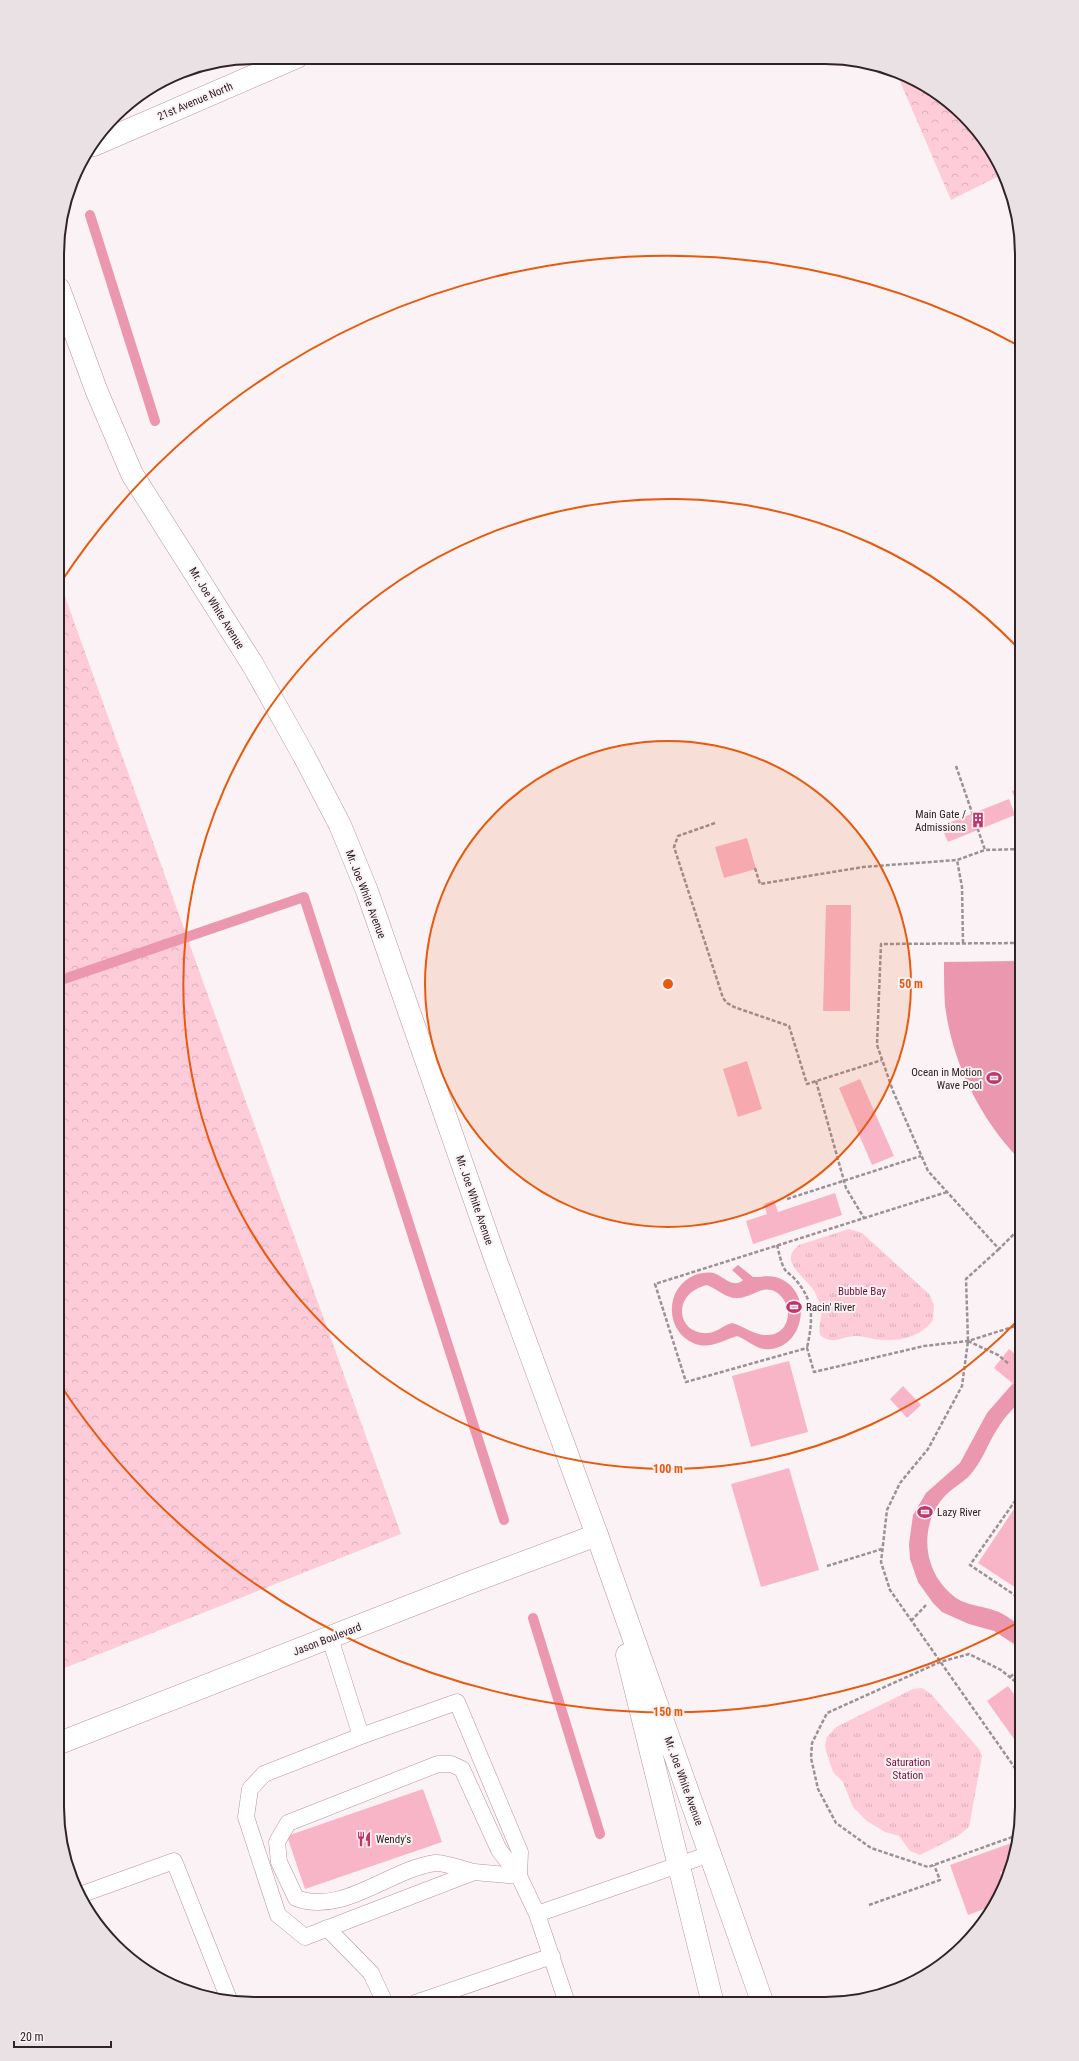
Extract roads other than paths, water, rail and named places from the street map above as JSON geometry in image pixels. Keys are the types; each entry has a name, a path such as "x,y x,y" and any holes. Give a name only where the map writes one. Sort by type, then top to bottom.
{"street":[{"name":"21st Avenue North","path":"100,142 281,64"},
{"name":"Mr. Joe White Avenue","path":"64,303 97,392 132,474 253,666 304,756 340,825 367,891 495,1258 597,1536 761,1997"},
{"name":"Mr. Joe White Avenue","path":"597,1536 711,1997"},
{"name":"Jason Boulevard","path":"64,1741 597,1536"}],"lane":[{"path":"330,1638 361,1736"},
{"path":"474,1872 305,1937 278,1915 246,1817 250,1789 264,1774 361,1736 457,1702 520,1852 519,1876"},
{"path":"519,1876 474,1872 437,1863 412,1869 335,1901 309,1903 296,1898 279,1862 277,1842 288,1823 438,1764 451,1764 462,1769 499,1850 519,1876 538,1914 565,1997"},
{"path":"538,1914 710,1854"},
{"path":"85,1893 174,1861 227,1995"},
{"path":"327,1928 371,1973 382,1997"},
{"path":"433,1997 552,1956"}],"waterway":[{"path":"90,215 155,421"},
{"path":"64,979 304,897 504,1520"},
{"path":"533,1618 600,1834"}],"place":[{"name":"Main Gate / Admissions","path":"978,820"},
{"name":"Ocean in Motion Wave Pool","path":"994,1078"},
{"name":"Racin' River","path":"794,1307"},
{"name":"Lazy River","path":"925,1512"},
{"name":"Wendy's","path":"364,1839"}],"park label":[{"name":"Bubble Bay","path":"862,1291"},
{"name":"Saturation Station","path":"908,1768"}]}
